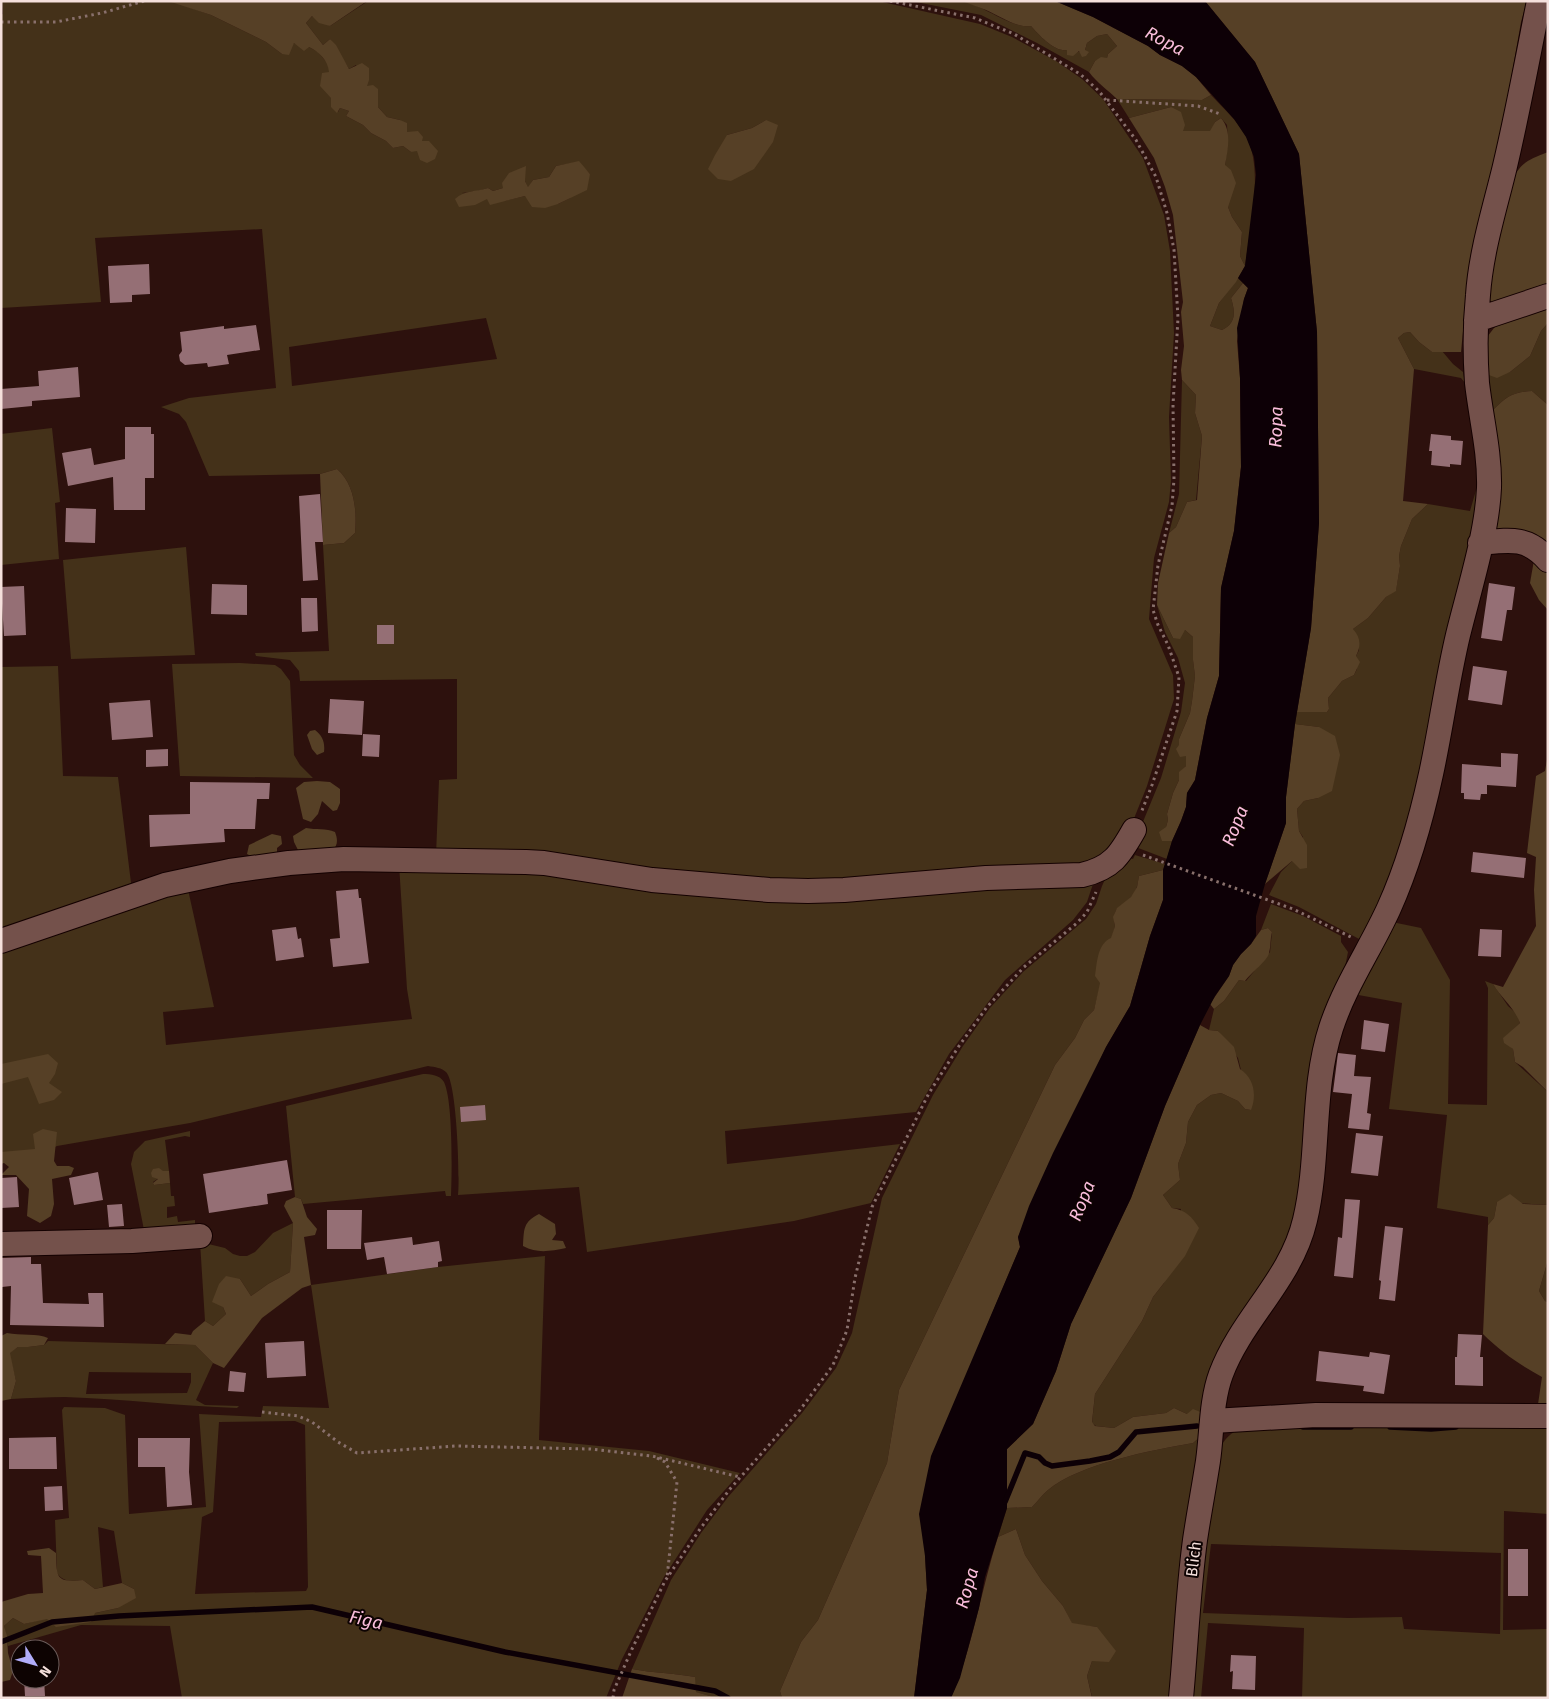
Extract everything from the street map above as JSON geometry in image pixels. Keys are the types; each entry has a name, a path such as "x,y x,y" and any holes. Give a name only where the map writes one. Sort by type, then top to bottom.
{"street":[{"name":"Blich","path":"1181,1698 1195,1541 1214,1403 1220,1377 1232,1350 1282,1276 1304,1224 1314,1169 1322,1073 1330,1030 1339,1007 1387,911 1414,840 1431,775 1454,655 1487,510 1488,467 1477,383 1475,351 1480,270 1506,160 1539,1"},
{"path":"1476,320 1548,296"},
{"path":"1480,543 1517,540 1537,549 1548,560"},
{"path":"1,941 164,885 230,871 289,863 344,859 491,860 544,863 652,880 769,890 844,890 986,878 1082,875 1097,872 1107,865 1129,839"},
{"path":"1,1244 200,1236"},
{"path":"1213,1421 1316,1415 1548,1416"}],"path":[{"path":"1,22 56,22 102,13 144,1"},
{"path":"890,1 975,18 1014,34 1080,74 1099,91 1136,140 1156,177 1170,221 1177,302 1173,405 1174,479 1172,506 1158,566 1153,610 1179,677 1177,711 1152,785 1129,839 1294,908 1327,924 1368,948"},
{"path":"1106,100 1198,106 1220,114"},
{"path":"613,1698 614,1690 632,1649 667,1579 700,1529 741,1477 800,1410 833,1366 847,1330 855,1278 872,1207 928,1093 987,1007 1024,967 1077,923 1087,912 1098,888 1097,872"},
{"path":"262,1412 298,1416 312,1422 338,1442 357,1453 456,1446 590,1449 652,1456 741,1477"},
{"path":"652,1456 665,1462 677,1482 667,1579"}],"shaded area":[{"path":"2,1 171,1 211,15 266,42 282,54 294,43 309,47 318,52 329,65 331,98 338,112 340,108 349,111 346,116 363,125 393,148 403,146 411,152 422,142 414,132 407,133 400,120 387,117 378,107 356,65 349,69 330,39 323,45 306,23 312,16 330,26 368,1 878,1 980,24 1012,37 1056,61 1082,79 1103,99 1143,158 1164,215 1170,251 1174,333 1169,417 1171,481 1169,502 1154,558 1149,619 1173,675 1174,699 1147,786 1129,831 1097,864 842,885 436,855 439,780 457,779 457,679 300,681 299,671 290,660 256,656 255,653 329,651 323,545 344,543 355,533 354,499 348,482 337,469 320,474 209,476 186,422 179,414 161,407 189,398 276,388 262,229 95,238 101,302 1,308 1,15 3,14","holes":["766,120 731,181 727,135 752,128","578,162 590,174 570,198 558,204 525,196 504,201 462,193 488,188 493,191 503,188 525,167 525,181 528,188 533,180 549,177 556,166","486,318 497,359 292,386 289,347"]},
{"path":"367,1 330,26 319,23 312,16 306,23 323,45 330,39 336,45 349,69 362,63 369,68 367,86 373,85 378,89 378,107 387,117 407,123 407,132 418,131 423,137 422,141 429,141 438,151 435,159 427,163 420,160 417,151 411,152 403,146 393,148 363,125 346,116 349,111 340,108 337,113 331,107 331,98 320,86 322,73 329,72 327,64 313,49 309,47 304,51 294,43 289,55 282,54 266,42 211,15 171,2"},
{"path":"911,1 962,1 970,3 1015,24 1031,26 1052,46 1067,50 1067,55 1085,50 1087,43 1097,36 1107,34 1117,46 1108,54 1107,58 1095,61 1089,72 981,15"},
{"path":"962,1 1055,1 1093,17 1182,66 1196,77 1211,95 1202,100 1117,99 1089,72 1095,61 1101,57 1107,58 1108,54 1117,46 1107,34 1097,36 1087,43 1085,50 1089,52 1086,56 1082,57 1079,51 1073,56 1067,55 1067,50 1052,46 1031,26 1014,23"},
{"path":"1205,1 1527,1 1521,22 1498,152 1465,310 1461,352 1432,352 1410,332 1404,333 1398,338 1414,369 1403,501 1428,504 1412,519 1401,546 1396,591 1386,597 1368,618 1353,629 1359,639 1359,649 1356,656 1360,662 1354,675 1342,681 1328,698 1329,709 1327,712 1297,712 1311,628 1319,523 1317,332 1299,154 1255,62"},
{"path":"1211,95 1230,114 1246,136 1254,165 1254,200 1245,266 1240,256 1242,232 1228,207 1225,165 1228,142 1227,125 1221,118 1215,122 1211,131 1183,131 1171,107 1129,118 1117,99 1202,100"},
{"path":"1171,107 1181,112 1185,125 1183,131 1210,131 1215,122 1221,118 1228,134 1225,165 1231,170 1236,183 1228,207 1242,232 1240,256 1245,266 1236,282 1219,303 1210,326 1222,330 1230,324 1234,316 1231,298 1243,283 1248,288 1244,299 1237,341 1240,378 1241,467 1234,531 1221,588 1219,676 1207,718 1195,780 1187,793 1186,807 1172,841 1162,841 1159,832 1166,827 1167,814 1179,780 1179,772 1186,766 1186,756 1180,757 1176,749 1190,713 1195,676 1193,637 1185,630 1180,639 1173,638 1157,605 1158,583 1169,533 1176,527 1187,502 1197,500 1202,436 1195,413 1196,395 1182,380 1181,370 1184,346 1181,312 1183,302 1173,215 1154,158 1129,118"},
{"path":"766,120 778,125 773,142 754,169 731,181 718,179 708,169 727,135 752,128"},
{"path":"1548,152 1548,292 1502,305 1491,302 1487,295 1511,181 1526,162"},
{"path":"579,161 590,174 587,190 545,208 532,207 525,196 490,205 487,199 475,205 459,207 455,199 470,192 488,188 493,191 503,188 502,183 509,173 526,166 525,181 528,187 533,180 549,177 556,166"},
{"path":"1238,278 1243,283 1231,298 1234,316 1230,324 1222,330 1210,326 1219,303"},
{"path":"1548,304 1548,323 1541,331 1530,356 1510,372 1497,378 1486,374 1484,341 1494,328 1507,319"},
{"path":"1548,323 1548,405 1532,391 1510,396 1493,410 1486,374 1510,372 1530,356 1541,331"},
{"path":"1410,332 1432,352 1442,351 1463,372 1465,383 1461,378 1414,369 1398,338 1404,333"},
{"path":"1182,380 1196,395 1195,413 1202,436 1196,500 1187,502 1176,527 1169,533 1179,494"},
{"path":"1532,391 1548,405 1548,552 1494,530 1496,438 1493,410 1510,396"},
{"path":"52,428 60,502 55,503 59,559 1,565 1,434"},
{"path":"337,469 348,482 354,499 355,533 344,543 323,545 320,474"},
{"path":"1479,480 1477,514 1427,758 1389,890 1361,940 1299,907 1269,895 1281,872 1292,861 1303,837 1299,831 1297,809 1304,801 1318,798 1319,727 1295,724 1297,712 1327,712 1329,709 1328,698 1342,681 1354,675 1357,669 1356,656 1359,650 1353,629 1368,618 1386,597 1396,590 1401,546 1412,519 1428,504 1470,511"},
{"path":"186,547 195,655 71,659 63,560"},
{"path":"1538,556 1548,572 1548,610 1539,600 1530,583 1534,560"},
{"path":"1157,605 1173,638 1185,630 1193,637 1195,676 1190,713 1179,739 1187,756 1186,766 1179,773 1179,780 1167,814 1168,820 1162,841 1172,841 1167,859 1133,846 1161,778 1181,712 1185,683 1178,658 1165,632"},
{"path":"240,663 275,665 281,669 290,681 294,755 300,765 313,778 180,776 172,664"},
{"path":"58,666 63,776 118,777 132,891 1,934 1,667"},
{"path":"1295,724 1319,727 1335,736 1340,755 1332,791 1318,798 1304,801 1297,809 1299,831 1307,845 1307,868 1300,869 1292,861 1265,884 1286,823 1286,797"},
{"path":"315,730 322,737 324,746 324,752 317,755 312,749 307,735 310,731"},
{"path":"1548,754 1548,1092 1523,1067 1515,1062 1513,1049 1504,1043 1503,1038 1520,1023 1493,984 1503,987 1536,926 1534,890 1536,857 1527,853 1536,776 1545,771"},
{"path":"304,782 330,782 340,789 340,803 337,810 333,811 322,801 318,814 311,822 303,819 296,788"},
{"path":"306,828 335,832 337,842 334,849 332,851 299,852 293,836"},
{"path":"272,834 281,836 282,844 277,848 277,852 262,858 247,854 249,845"},
{"path":"1135,855 1165,864 1163,870 1139,876 1133,895 1116,910 1115,926 1094,1010 1084,1020 1075,1038 1055,1065 899,1390 887,1463 818,1620 801,1642 780,1691 782,1698 717,1698 695,1692 695,1677 632,1669 671,1580 701,1533 728,1497 802,1413 836,1368 852,1333 882,1198 933,1095 963,1046 990,1008 1023,972 1086,919 1096,904 1107,875 1127,864 1129,858 1133,859"},
{"path":"399,864 543,867 632,883 1081,879 1093,884 1087,902 1073,920 1005,980 949,1054 916,1112 725,1131 727,1164 900,1144 871,1203 794,1221 587,1252 579,1187 458,1195 457,1131 450,1079 446,1072 428,1066 190,1123 57,1146 46,1151 1,1155 1,945 187,885 214,1007 163,1012 166,1045 412,1019 407,989"},
{"path":"1163,870 1163,900 1150,936 1130,1006 1106,1047 1018,1237 1020,1247 981,1340 925,1556 927,1590 914,1698 782,1698 780,1691 801,1642 818,1620 887,1463 899,1390 1055,1065 1075,1038 1084,1020 1094,1010 1100,983 1095,976 1097,960 1100,949 1111,938 1115,926 1113,917 1117,908 1131,897 1137,887 1139,876"},
{"path":"1271,904 1303,916 1341,936 1341,942 1348,952 1303,1176 1286,1248 1203,1413 1187,1414 1174,1408 1166,1413 1133,1417 1114,1428 1096,1426 1092,1423 1095,1394 1142,1321 1153,1297 1164,1283 1181,1209 1172,1208 1163,1195 1180,1180 1178,1164 1186,1143 1188,1122 1197,1105 1211,1095 1221,1093 1238,1101 1245,1109 1251,1110 1238,1058 1218,1031 1209,1030 1214,1009 1224,1001 1239,980 1246,981 1270,952 1272,932 1268,928 1261,930"},
{"path":"1392,922 1421,928 1450,980 1448,1104 1487,1105 1488,988 1485,981 1493,984 1508,1006 1517,1014 1520,1023 1504,1038 1513,1049 1515,1062 1548,1092 1548,1205 1497,1202 1494,1218 1488,1225 1488,1217 1437,1208 1447,1115 1389,1109 1402,1003 1353,994"},
{"path":"1268,928 1272,932 1268,956 1245,981 1239,980 1224,1001 1214,1009 1210,1004 1229,976 1233,965 1261,930"},
{"path":"1200,1025 1209,1030 1218,1031 1234,1047 1240,1069 1248,1077 1253,1087 1253,1104 1251,1110 1245,1109 1238,1101 1221,1093 1211,1095 1197,1105 1188,1122 1186,1143 1178,1164 1180,1180 1163,1195 1172,1208 1181,1210 1188,1215 1199,1228 1185,1256 1153,1297 1142,1321 1095,1394 1092,1422 1095,1426 1114,1428 1133,1417 1166,1413 1174,1408 1187,1414 1193,1409 1203,1413 1200,1437 1193,1443 1137,1454 1097,1466 1061,1481 1046,1492 1032,1507 1007,1508 1007,1449 1033,1424 1056,1371 1071,1324 1131,1198 1165,1106"},
{"path":"48,1054 58,1063 55,1074 49,1083 62,1092 54,1100 39,1104 28,1077 1,1084 1,1064"},
{"path":"423,1074 438,1076 444,1082 447,1091 451,1137 451,1196 446,1196 445,1191 303,1204 301,1199 295,1197 286,1106"},
{"path":"43,1129 57,1132 54,1161 57,1166 74,1168 71,1175 52,1179 54,1204 51,1216 40,1223 27,1216 29,1189 16,1175 1,1175 9,1167 4,1163 1,1164 1,1152 35,1149 33,1134"},
{"path":"190,1131 190,1137 185,1136 165,1140 169,1171 163,1171 159,1178 153,1182 154,1185 170,1183 171,1196 174,1196 175,1206 167,1207 167,1218 177,1216 178,1222 195,1220 195,1226 144,1230 131,1164 134,1152 145,1141"},
{"path":"159,1168 163,1171 169,1171 170,1183 154,1185 153,1183 158,1179 152,1177 151,1173 153,1169"},
{"path":"1510,1194 1523,1204 1548,1205 1548,1260 1539,1291 1545,1301 1548,1302 1548,1411 1537,1411 1542,1377 1511,1358 1483,1334 1488,1225 1494,1218 1497,1202"},
{"path":"295,1197 301,1199 307,1217 317,1229 315,1235 304,1237 311,1285 302,1288 262,1318 224,1368 213,1363 195,1345 165,1344 175,1333 191,1335 205,1321 213,1326 226,1314 223,1307 212,1302 219,1284 226,1276 240,1279 251,1296 290,1272 293,1223 284,1206 286,1201"},
{"path":"539,1214 555,1224 556,1234 552,1240 563,1241 566,1248 539,1251 523,1246 527,1223"},
{"path":"293,1223 290,1272 251,1296 240,1279 223,1307 226,1314 213,1326 205,1321 200,1242 225,1248 233,1254 247,1256 255,1252 273,1233"},
{"path":"545,1256 539,1440 649,1451 740,1473 707,1510 664,1577 622,1659 606,1698 182,1698 170,1626 81,1625 32,1639 10,1639 10,1645 8,1646 4,1626 13,1618 24,1624 47,1618 95,1613 118,1608 134,1589 122,1583 114,1531 98,1527 103,1587 95,1589 83,1580 65,1580 57,1573 55,1520 69,1518 62,1410 64,1407 105,1408 125,1415 129,1514 206,1507 199,1414 261,1417 263,1406 329,1408 311,1285 438,1267","holes":["295,1421 305,1425 308,1587 306,1591 195,1594 202,1517 213,1512 219,1422"]},
{"path":"1548,1260 1548,1302 1545,1301 1539,1291"},
{"path":"7,1333 48,1338 44,1345 18,1347 10,1353 16,1381 11,1399 1,1401 1,1336"},
{"path":"48,1341 195,1345 213,1363 196,1400 205,1405 239,1406 237,1408 216,1407 65,1397 11,1399 16,1381 9,1353 18,1347 44,1345","holes":["89,1372 191,1373 191,1382 187,1393 86,1394"]},
{"path":"1416,1425 1427,1429 1448,1426 1548,1427 1548,1514 1504,1511 1503,1630 1548,1629 1548,1698 1302,1698 1304,1628 1208,1623 1201,1698 1189,1698 1204,1543 1219,1449 1227,1437 1236,1431 1260,1426","holes":["1211,1544 1501,1553 1500,1634 1404,1629 1402,1617 1348,1618 1203,1613"]},
{"path":"1200,1437 1174,1698 1092,1697 1087,1676 1092,1661 1097,1627 1072,1624 1063,1606 1042,1581 1025,1555 1016,1529 998,1537 1007,1508 1032,1507 1046,1492 1061,1481 1097,1466 1137,1454 1193,1443"},
{"path":"1016,1529 1025,1555 1042,1581 1063,1606 1072,1623 1097,1627 1116,1651 1109,1662 1092,1661 1087,1676 1092,1698 951,1698 971,1639 998,1537"},
{"path":"49,1548 56,1553 58,1573 62,1579 83,1580 95,1589 122,1583 134,1589 136,1598 118,1608 95,1613 91,1622 56,1627 47,1619 24,1624 13,1618 4,1626 10,1660 10,1680 1,1682 1,1602 28,1594 43,1593 41,1556 28,1555 27,1551"},
{"path":"632,1669 695,1677 696,1692 717,1698 622,1698"}],"water":[{"name":"Ropa","path":"1055,1 1205,1 1255,62 1299,154 1317,332 1319,523 1311,628 1295,724 1286,797 1286,823 1256,916 1256,936 1233,965 1229,976 1215,996 1200,1025 1165,1106 1131,1198 1071,1324 1056,1371 1033,1424 1007,1449 1007,1508 985,1577 979,1608 960,1678 951,1698 914,1698 927,1590 925,1556 919,1514 931,1456 1020,1247 1018,1237 1029,1206 1053,1153 1106,1047 1130,1006 1150,936 1163,900 1163,870 1186,807 1187,793 1195,780 1207,718 1219,676 1221,588 1234,531 1241,467 1240,378 1237,328 1248,288 1238,278 1245,266 1256,175 1254,157 1246,137 1234,119 1196,77 1182,66 1093,17"}],"building":[{"path":"149,264 150,294 132,295 132,302 110,303 108,266"},
{"path":"256,325 260,350 227,355 229,364 208,367 207,363 185,365 180,361 179,355 182,351 180,332 224,326 224,329"},
{"path":"78,367 80,397 32,401 32,406 1,409 1,389 39,386 38,371"},
{"path":"125,427 151,427 151,434 154,434 154,478 145,478 145,510 114,510 113,477 68,486 62,453 91,448 94,465 125,459"},
{"path":"1431,434 1451,436 1451,440 1463,441 1461,465 1450,464 1450,467 1431,465 1432,451 1429,451"},
{"path":"320,494 323,542 315,542 318,580 303,581 299,496"},
{"path":"66,508 96,509 95,543 65,542"},
{"path":"1489,583 1515,587 1512,610 1507,610 1502,641 1481,638"},
{"path":"212,584 247,585 247,615 211,614"},
{"path":"24,586 26,635 4,636 1,587"},
{"path":"301,598 317,598 318,631 302,632"},
{"path":"377,625 394,625 394,644 377,644"},
{"path":"1473,666 1507,671 1502,705 1468,700"},
{"path":"330,699 364,701 362,735 328,733"},
{"path":"150,700 153,737 112,740 109,703"},
{"path":"363,734 380,735 379,757 362,756"},
{"path":"168,749 168,766 146,767 146,750"},
{"path":"1501,753 1518,754 1516,787 1487,785 1487,794 1481,794 1480,800 1464,799 1464,793 1461,793 1462,764 1501,767"},
{"path":"190,782 270,783 269,799 257,799 255,829 224,829 225,842 150,847 149,815 190,814"},
{"path":"1473,852 1526,858 1524,878 1471,872"},
{"path":"358,889 359,898 361,898 369,963 333,967 330,939 340,938 336,891"},
{"path":"296,927 298,939 301,938 304,957 276,961 272,930"},
{"path":"1480,929 1502,930 1501,957 1478,956"},
{"path":"1364,1020 1389,1024 1385,1052 1361,1049"},
{"path":"1338,1053 1356,1055 1354,1076 1371,1077 1367,1113 1371,1114 1369,1130 1348,1128 1352,1094 1333,1092"},
{"path":"485,1105 486,1120 461,1122 460,1107"},
{"path":"1356,1133 1383,1136 1378,1176 1351,1173"},
{"path":"287,1160 292,1190 267,1194 268,1204 209,1213 203,1174"},
{"path":"98,1172 103,1200 74,1205 69,1178"},
{"path":"17,1177 19,1207 1,1208 1,1178"},
{"path":"1345,1199 1360,1200 1353,1278 1334,1276 1338,1237 1342,1238"},
{"path":"122,1204 124,1226 109,1227 107,1205"},
{"path":"327,1210 362,1210 361,1249 327,1249"},
{"path":"1385,1226 1403,1228 1395,1301 1379,1299 1381,1281 1379,1280"},
{"path":"412,1237 413,1245 439,1241 442,1261 438,1262 438,1267 387,1274 384,1257 367,1260 364,1243"},
{"path":"31,1257 31,1264 41,1264 43,1303 89,1304 88,1293 103,1293 104,1327 10,1325 11,1286 2,1287 1,1258"},
{"path":"1458,1334 1482,1335 1480,1357 1483,1357 1483,1386 1455,1385 1455,1357 1457,1357"},
{"path":"304,1341 306,1376 267,1378 265,1343"},
{"path":"1319,1351 1369,1357 1370,1352 1390,1355 1384,1394 1363,1391 1364,1386 1316,1381"},
{"path":"230,1371 246,1373 244,1392 228,1391"},
{"path":"56,1437 57,1469 9,1469 9,1438"},
{"path":"138,1438 190,1438 189,1472 192,1505 167,1507 165,1467 138,1467"},
{"path":"62,1486 63,1510 45,1511 44,1487"},
{"path":"1508,1549 1528,1549 1528,1596 1508,1596"},
{"path":"1231,1655 1256,1656 1255,1690 1232,1689 1233,1671 1230,1672"},
{"path":"25,1689 45,1689 45,1696 25,1696"}],"waterway":[{"path":"1005,1502 1025,1453 1039,1457 1045,1463 1052,1466 1090,1461 1110,1457 1119,1452 1136,1432 1197,1426"},
{"path":"1303,1427 1351,1427"},
{"path":"1390,1427 1431,1429 1456,1427"},
{"name":"Figa","path":"1,1642 52,1622 119,1616 312,1607 505,1652 715,1691 728,1698"}]}
